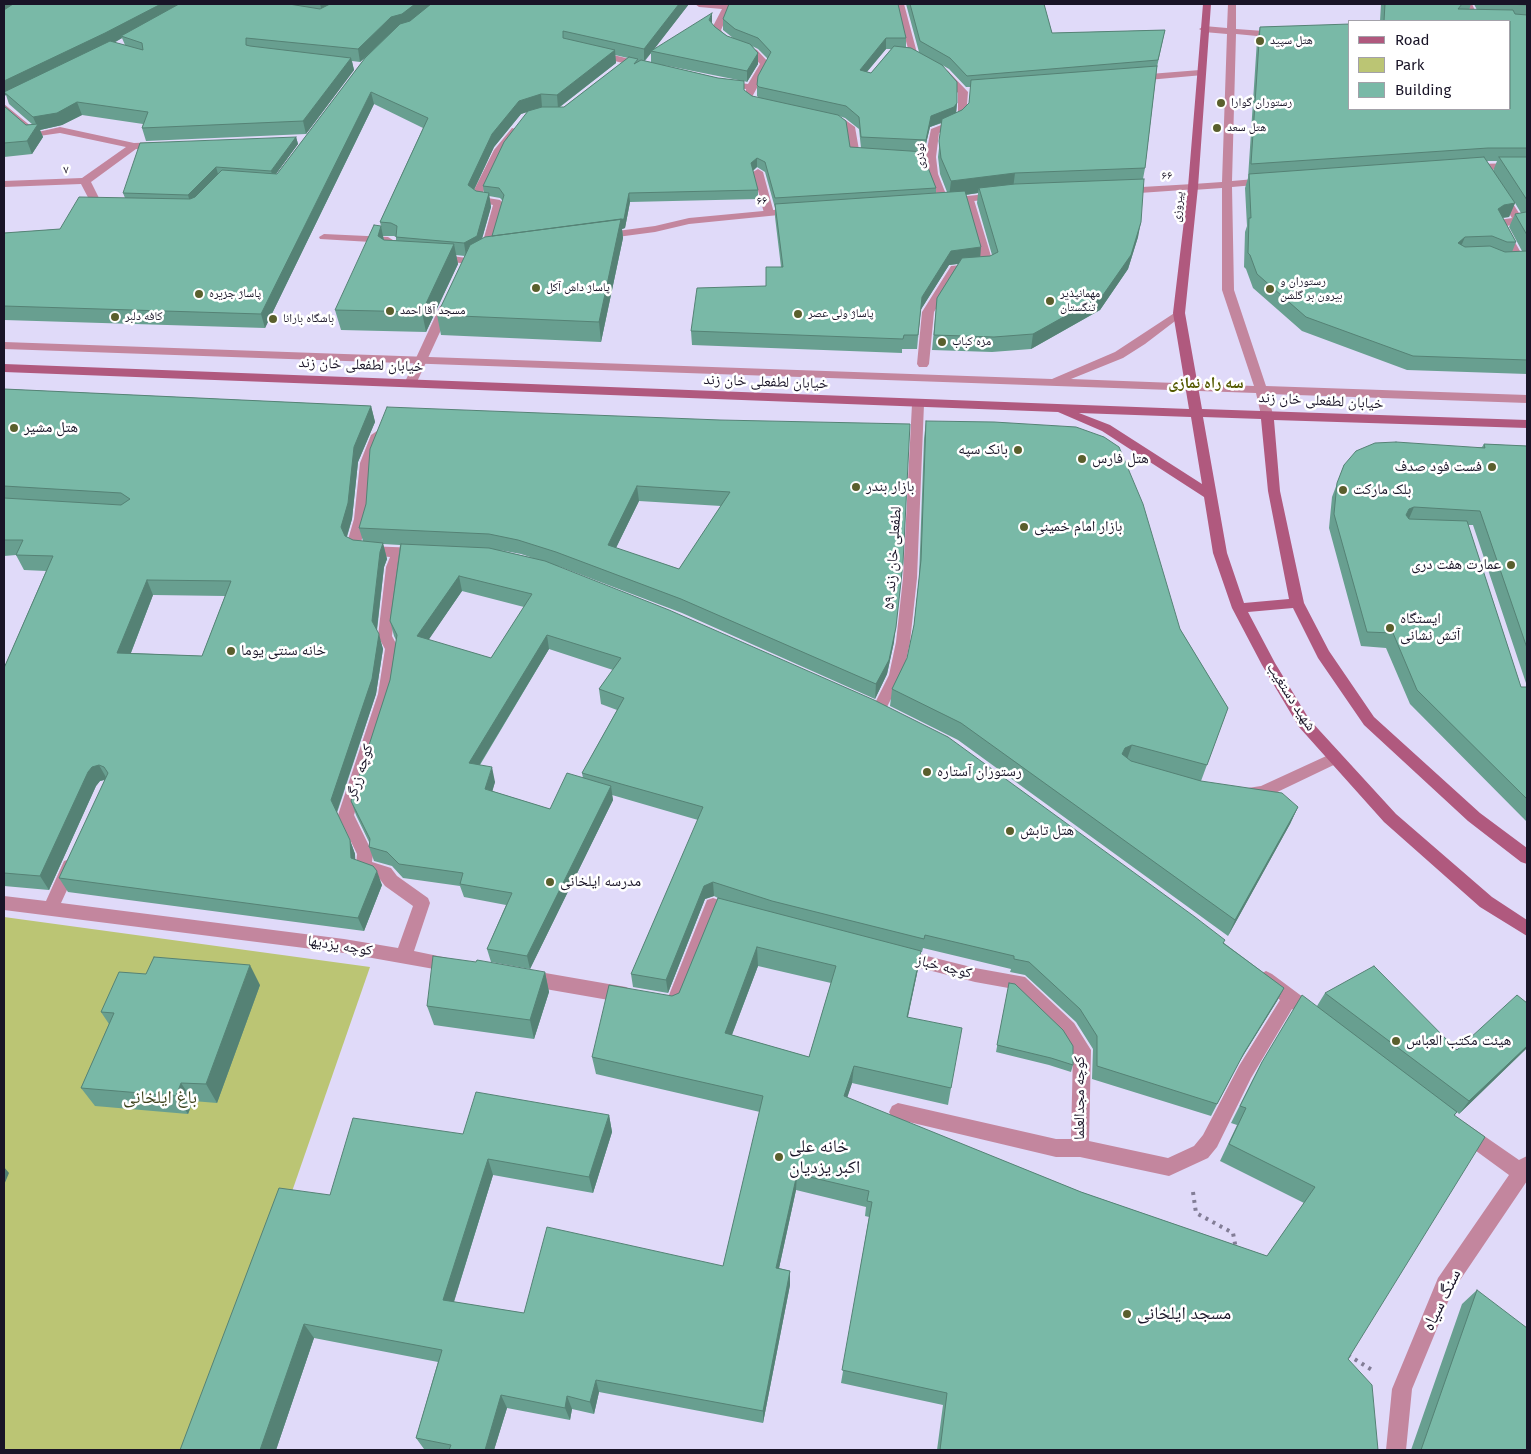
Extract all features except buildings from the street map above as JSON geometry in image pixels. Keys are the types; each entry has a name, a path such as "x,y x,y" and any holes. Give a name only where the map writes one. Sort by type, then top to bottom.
{"street":[{"path":"699,4 727,7 716,30 719,35 731,44 754,52 765,64 751,87 749,94 755,102"},
{"name":"نوذری","path":"900,4 909,54 945,74 968,92 963,116 957,122 934,131 931,157 939,202 969,200"},
{"name":"پیروزی","path":"1197,412 1180,313 1193,188 1200,73 1207,4"},
{"path":"1232,4 1227,184 1228,290 1261,389 1267,415 1274,492 1297,603 1323,654 1370,720 1474,817 1527,857"},
{"path":"1468,4 1471,20"},
{"path":"1204,29 1288,34"},
{"path":"585,51 628,64"},
{"path":"1130,79 1200,73"},
{"path":"710,81 751,87"},
{"path":"4,107 36,135 60,130 134,146 173,145"},
{"path":"819,116 841,121 852,129 854,152 931,157"},
{"path":"425,256 465,265 490,251 499,204 477,198 478,192 499,150 520,123"},
{"path":"85,182 134,146"},
{"path":"1483,166 1519,221 1499,223 1520,260 1499,261"},
{"path":"1455,168 1527,166"},
{"path":"758,172 769,213"},
{"name":"۶۶","path":"1117,191 1193,188 1278,180"},
{"name":"۷","path":"4,184 85,182 97,205 116,205"},
{"path":"923,364 928,312 955,268 988,266 969,200 1012,194"},
{"name":"۶۶","path":"589,238 655,229 689,221 808,210"},
{"path":"324,237 394,241 389,255"},
{"path":"410,384 452,294"},
{"path":"1052,383 1119,355 1141,342 1180,313"},
{"path":"4,346 1527,399"},
{"name":"خیابان لطفعلی خان زند","path":"4,368 918,404 1527,424"},
{"name":"لطفعلی خان زند ۵۹","path":"879,709 896,675 903,642 910,578 918,404"},
{"path":"1052,408 1106,428 1210,495"},
{"name":"شهید دستغیب","path":"1197,412 1220,552 1239,608 1269,665 1304,723 1390,818 1486,902 1527,929"},
{"path":"380,426 366,463 361,519 354,543 356,547 363,551 436,554"},
{"name":"کوچه زرگر","path":"398,552 393,567 385,636 392,649 385,694 346,815 365,854 364,866 385,873 391,881 422,903 404,957"},
{"path":"1239,608 1297,603"},
{"path":"862,702 895,717"},
{"path":"1234,793 1262,792 1335,758"},
{"path":"51,908 75,856"},
{"name":"کوچه یزدیها","path":"4,903 344,946 471,968"},
{"path":"510,975 674,1004 713,905 754,918"},
{"name":"کوچه خباز","path":"882,951 975,975 1019,982"},
{"path":"1252,967 1327,1027"},
{"name":"کوچه مجدالعلما","path":"1019,982 1068,1028 1082,1050 1080,1148"},
{"path":"898,1112 1056,1148 1080,1148 1169,1167 1202,1152 1210,1141 1245,1072 1290,998"},
{"path":"1449,1120 1524,1169"},
{"name":"سنگ سیاه","path":"1396,1450 1402,1389 1445,1286 1524,1169"}],"path":[{"path":"1188,1159 1196,1213 1232,1233 1237,1252"},
{"path":"1345,1353 1402,1389"}],"green space":[{"name":"باغ ایلخانی","path":"4,917 370,967 288,1203 198,1450 4,1450"}],"place":[{"name":"هتل سپید","path":"1260,41"},
{"name":"رستوران گوارا","path":"1221,103"},
{"name":"هتل سعد","path":"1217,128"},
{"name":"پاساژ داش آکل","path":"536,288"},
{"name":"رستوران و بیرون بر گلشن","path":"1270,289"},
{"name":"پاساژ جزیره","path":"199,294"},
{"name":"مهمانپذیر تنگستان","path":"1050,301"},
{"name":"مسجد آقا احمد","path":"390,311"},
{"name":"پاساژ ولی عصر","path":"798,314"},
{"name":"کافه دلبر","path":"115,317"},
{"name":"باشگاه بارانا","path":"273,319"},
{"name":"مزه کباب","path":"942,342"},
{"name":"هتل مشیر","path":"14,428"},
{"name":"بانک سپه","path":"1018,450"},
{"name":"هتل فارس","path":"1082,459"},
{"name":"فست فود صدف","path":"1492,467"},
{"name":"بازار بندر","path":"856,487"},
{"name":"بلک مارکت","path":"1343,490"},
{"name":"بازار امام خمینی","path":"1024,527"},
{"name":"عمارت هفت دری","path":"1511,565"},
{"name":"ایستگاه آتش نشانی","path":"1390,628"},
{"name":"خانه سنتی یوما","path":"231,651"},
{"name":"رستوران آستاره","path":"927,772"},
{"name":"هتل تابش","path":"1010,831"},
{"name":"مدرسه ایلخانی","path":"550,882"},
{"name":"هیئت مکتب العباس","path":"1396,1041"},
{"name":"خانه علی اکبر یزدیان","path":"779,1157"},
{"name":"مسجد ایلخانی","path":"1127,1314"}],"district":[{"name":"سه راه نمازی","path":"1206,384"}]}
